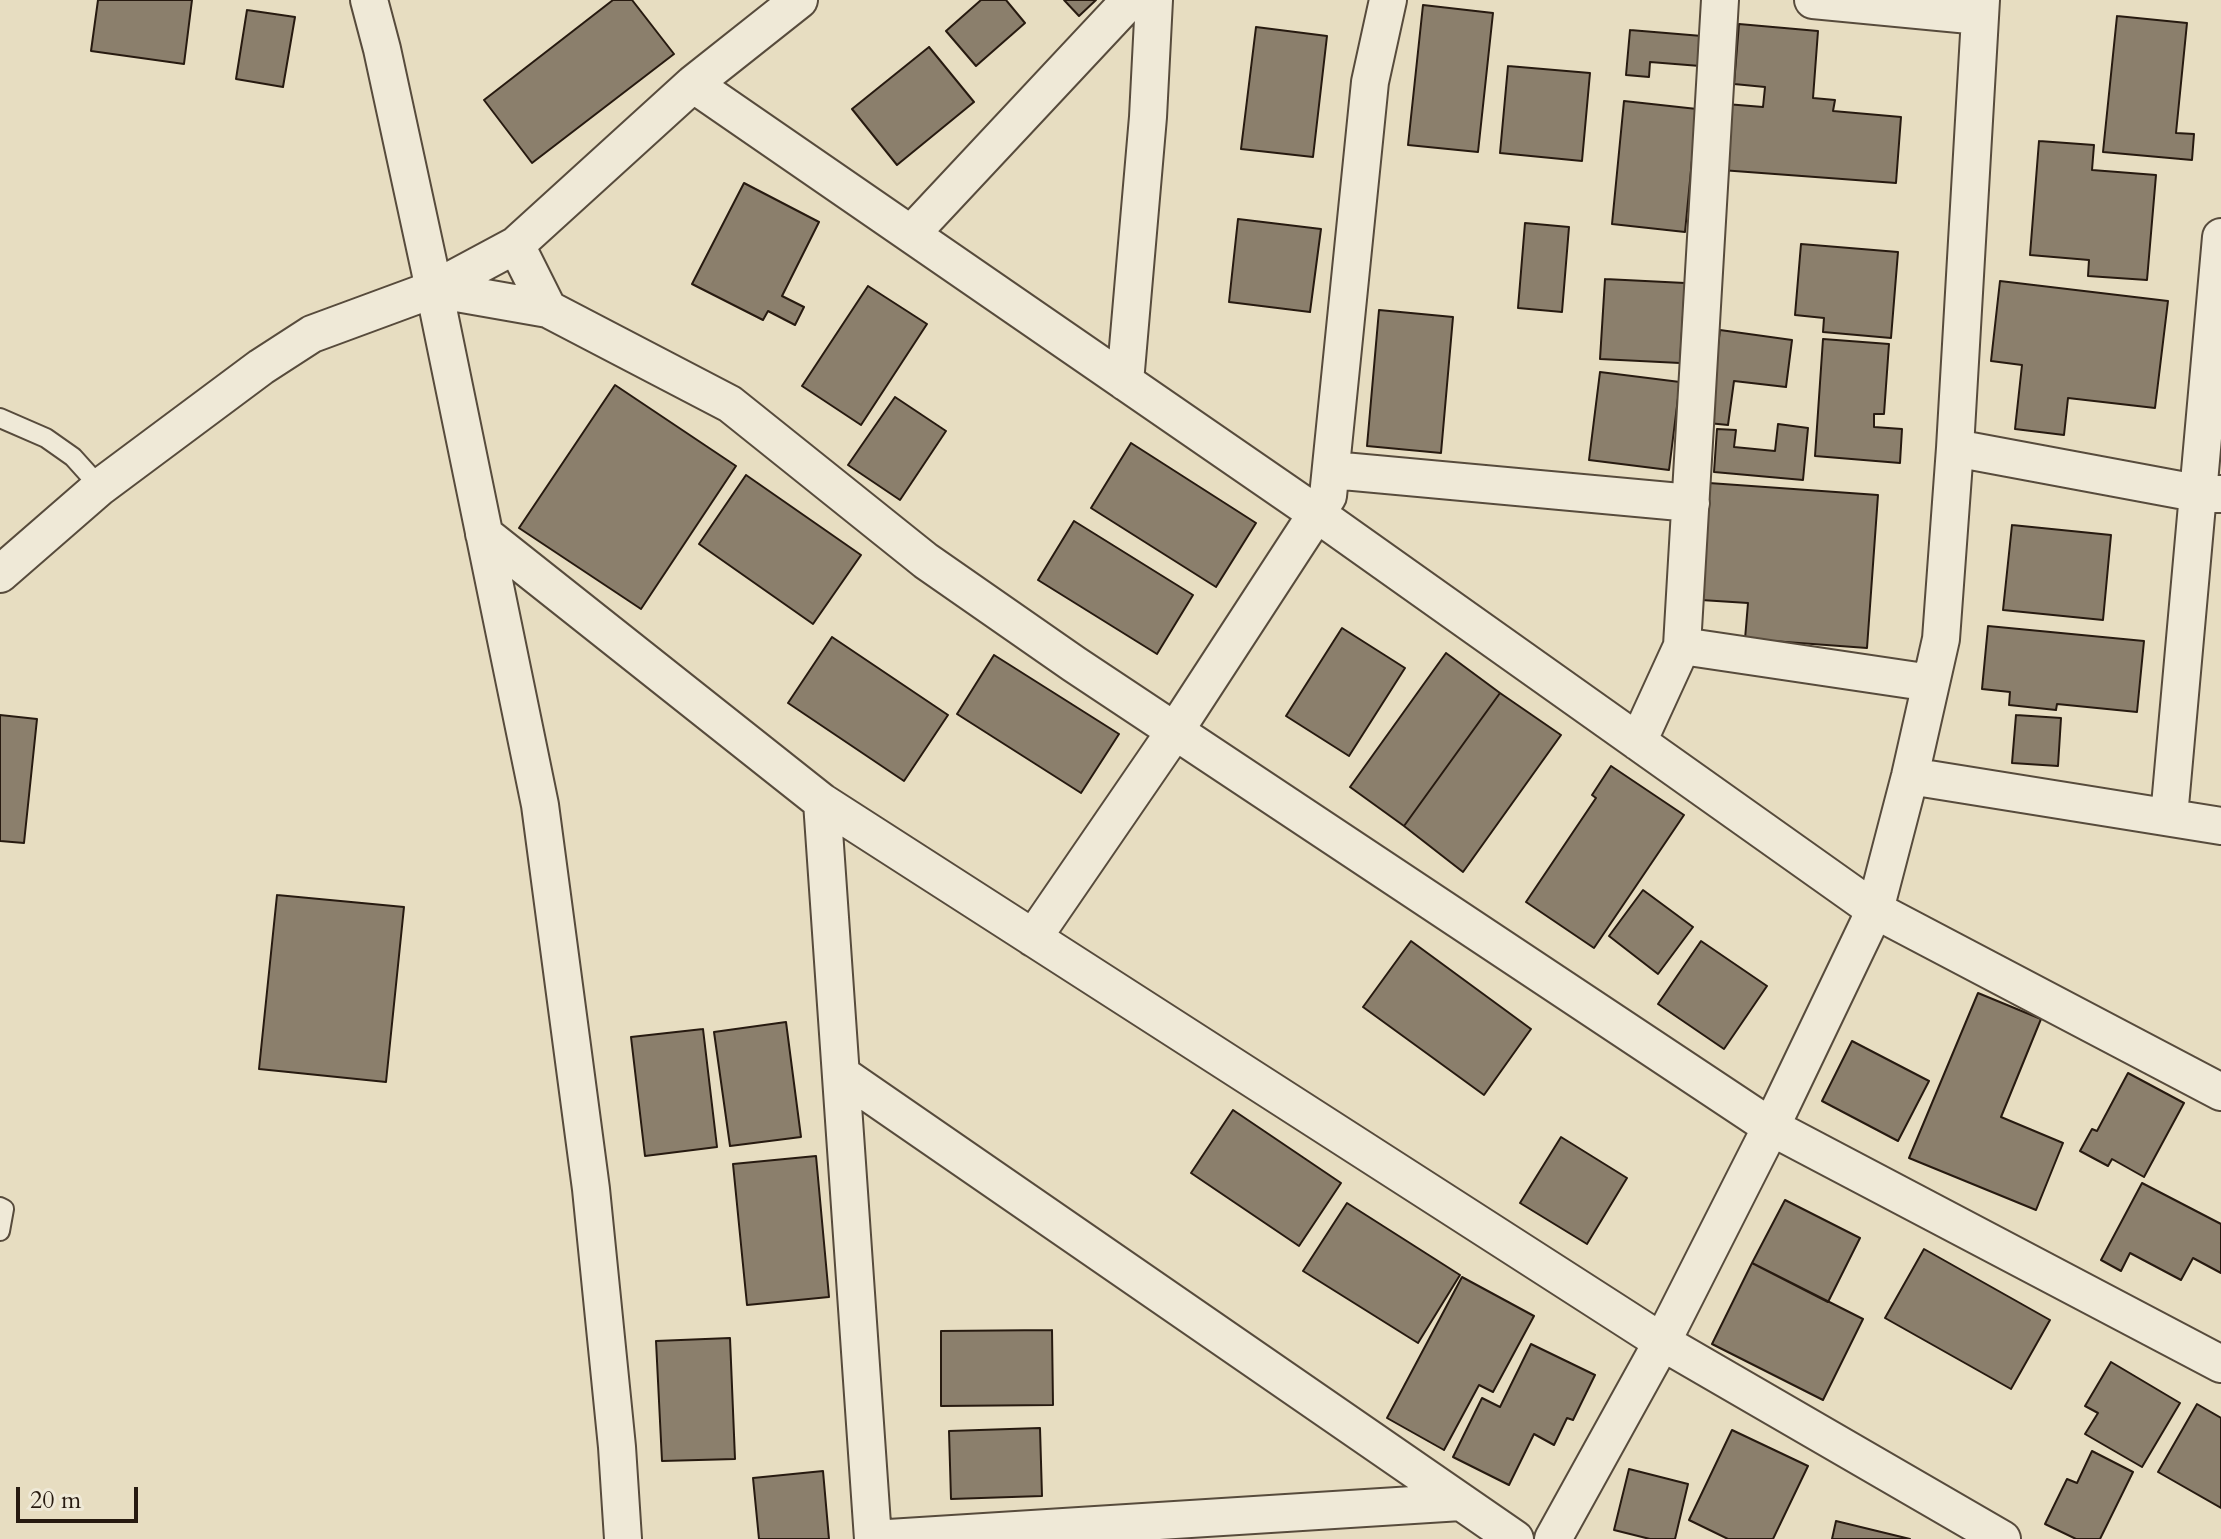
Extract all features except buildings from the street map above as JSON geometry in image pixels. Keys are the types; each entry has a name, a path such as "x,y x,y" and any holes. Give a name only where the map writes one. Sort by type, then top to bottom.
{"street":[{"path":"0,574 100,487 223,393 312,334 434,289 516,245 693,84 799,0"},
{"path":"911,234 1130,0"},
{"path":"1125,382 1148,117 1154,0"},
{"path":"1033,938 1175,731 1328,496 1370,82 1388,0"},
{"path":"1638,742 1682,646 1720,0"},
{"path":"1553,1539 1662,1342 1771,1127 1875,910 1941,639 1980,8 1813,0"},
{"path":"373,2 540,805 591,1189 617,1447 623,1539"},
{"path":"693,84 1317,514 1875,910 2221,1092"},
{"path":"2169,817 2208,494 2221,237"},
{"path":"516,245 548,309"},
{"path":"434,289 548,309 730,404 926,561 1175,731 1771,1127 2221,1364"},
{"path":"1955,448 2208,494"},
{"path":"1332,470 1691,503"},
{"path":"484,534 822,802 1662,1342 2002,1539"},
{"path":"1682,646 1931,683"},
{"path":"1910,776 2221,826"},
{"path":"822,802 873,1539 1461,1502"},
{"path":"841,1074 1515,1539"}],"lane":[{"path":"0,418 46,438 73,457 100,487"},
{"path":"0,1207 4,1209 0,1231"}]}
